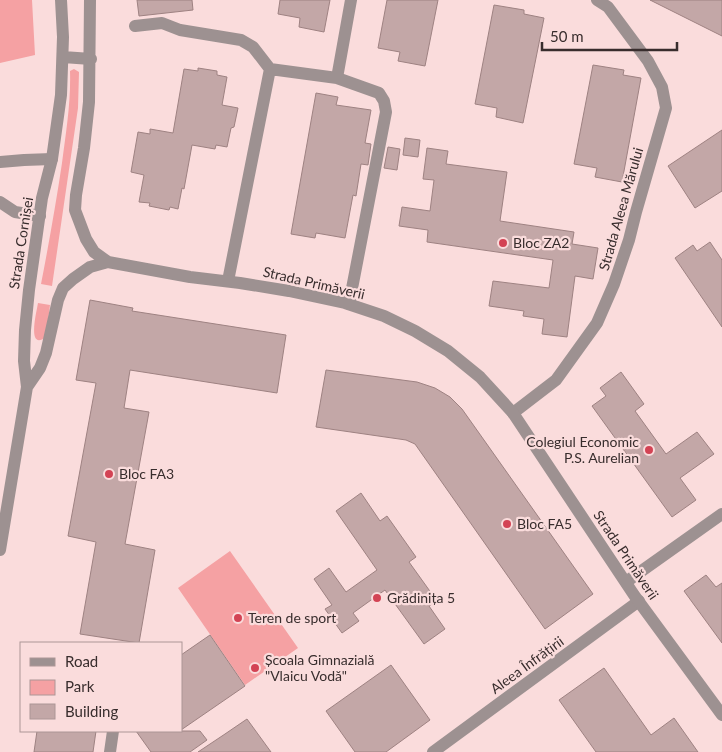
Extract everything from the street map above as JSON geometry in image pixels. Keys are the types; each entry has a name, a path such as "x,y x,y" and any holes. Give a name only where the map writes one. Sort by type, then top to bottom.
{"street":[{"name":"Strada Cornișei","path":"0,550 27,388 24,361 29,290 42,198 52,159 61,95 63,37 61,0"},
{"path":"90,0 91,59 89,102 75,210 86,239 94,252 108,262"},
{"path":"337,78 352,0"},
{"name":"Strada Aleea Mărului","path":"513,413 556,380 597,323 630,240 636,212 666,108 662,87 648,61 608,7 597,0"},
{"path":"135,26 162,23 180,30 241,40 253,47 270,69 337,78 379,93 384,101 386,112 350,304"},
{"path":"62,57 91,59"},
{"path":"228,281 270,69"},
{"path":"0,162 52,159"},
{"path":"0,202 15,212 40,216"},
{"path":"27,388 40,368 46,354 58,300 64,288 73,279 90,268 108,262"},
{"name":"Strada Primăverii","path":"108,262 190,277 289,291 350,304 384,316 415,331 448,352 480,377 513,413 639,602 722,715"},
{"path":"626,582 722,514"},
{"name":"Aleea Înfrățirii","path":"433,752 639,602"},
{"path":"110,752 113,732"}],"green space":[{"path":"0,0 32,0 35,55 0,63"},
{"path":"74,69 79,72 78,108 52,286 41,284 62,163 69,106 70,71"},
{"path":"38,303 50,305 46,337 40,340 36,339 34,335"},
{"name":"Teren de sport","path":"230,551 298,648 245,685 178,588"}],"building":[{"path":"137,0 192,0 193,10 139,16"},
{"path":"280,0 330,0 324,32 299,27 300,18 278,14"},
{"path":"387,0 438,0 425,66 398,61 400,52 378,48"},
{"path":"650,0 722,0 722,36"},
{"path":"494,5 524,10 524,14 544,18 523,123 496,117 497,108 475,104"},
{"path":"593,65 624,70 623,75 641,78 622,182 595,177 597,168 574,164"},
{"path":"198,68 217,71 217,75 227,77 222,105 238,108 227,147 216,145 215,149 192,145 184,189 182,188 178,209 170,207 169,210 149,206 150,203 139,202 144,175 131,172 138,132 150,134 150,129 173,133 184,69 198,71"},
{"path":"316,93 338,97 336,105 371,110 365,143 371,144 368,165 361,164 356,196 353,195 345,238 316,233 315,238 291,234"},
{"path":"722,130 722,191 695,208 668,166"},
{"path":"405,138 420,140 418,157 403,155"},
{"path":"388,147 400,149 397,170 384,168"},
{"name":"Bloc ZA2","path":"427,148 448,151 446,164 507,172 500,221 574,232 572,244 598,248 593,279 575,276 567,337 542,334 544,319 523,316 524,311 489,306 493,281 549,288 553,260 427,242 428,230 399,226 402,207 430,211 434,180 423,179"},
{"path":"710,242 722,260 722,327 675,258 693,245 697,251"},
{"path":"90,300 133,308 132,311 286,335 277,393 130,370 124,408 149,412 125,544 155,550 139,642 80,634 96,542 68,536 96,383 76,380"},
{"name":"Bloc FA5","path":"326,370 417,382 435,388 450,397 462,409 593,594 545,629 415,444 406,440 316,427"},
{"path":"621,372 644,404 635,411 666,454 697,432 714,454 680,478 696,500 672,517 592,406 606,396 600,388"},
{"path":"361,493 380,521 387,516 416,557 409,562 437,601 429,606 445,629 424,644 385,590 353,613 359,621 342,633 325,609 332,605 314,579 329,568 346,592 377,570 336,511"},
{"path":"706,575 716,587 722,583 722,643 684,591"},
{"path":"210,635 245,686 182,729 182,654"},
{"path":"391,665 430,720 386,752 355,752 326,711"},
{"path":"604,668 651,735 674,718 698,752 596,752 559,700"},
{"name":"Școala Gimnazială \"Vlaicu Vodă\"","path":"247,719 271,752 198,752 225,734"},
{"path":"200,731 207,740 190,752 151,752 137,732"},
{"path":"37,732 96,732 93,752 34,752"}],"place":[{"name":"Bloc ZA2","path":"503,243"},
{"name":"Colegiul Economic P.S. Aurelian","path":"649,450"},
{"name":"Bloc FA3","path":"109,474"},
{"name":"Bloc FA5","path":"507,524"},
{"name":"Grădinița 5","path":"377,598"},
{"name":"Teren de sport","path":"238,618"},
{"name":"Școala Gimnazială \"Vlaicu Vodă\"","path":"255,668"}]}
